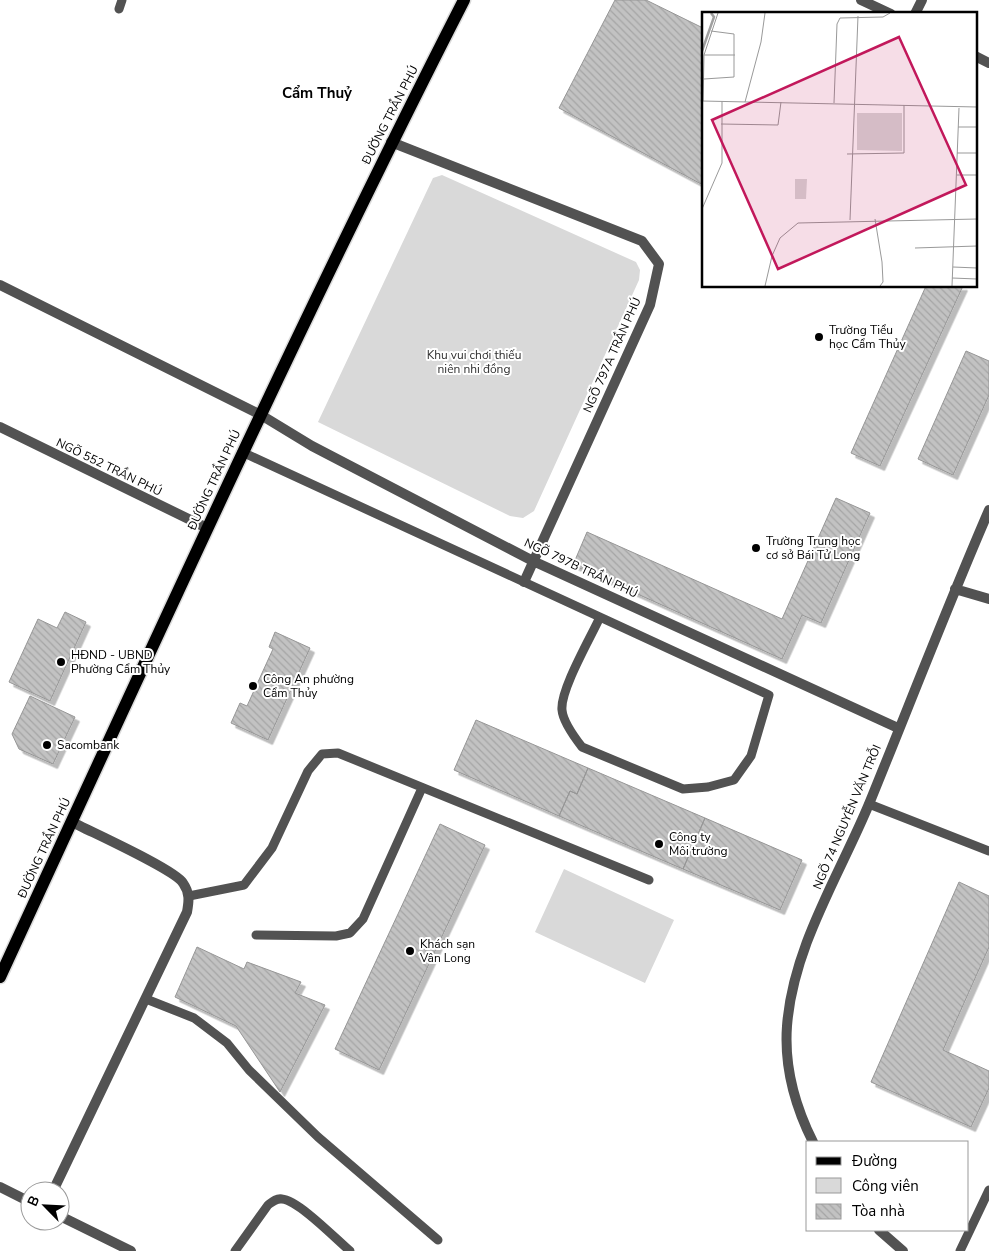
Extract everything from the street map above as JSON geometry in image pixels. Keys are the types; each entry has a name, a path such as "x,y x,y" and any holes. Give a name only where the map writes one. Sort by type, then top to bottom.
{"main road":[{"name":"ĐƯỜNG TRẦN PHÚ","path":"0,977 242,452 391,142 464,0"}],"street":[{"path":"861,0 888,12"},
{"path":"916,12 922,0"},
{"path":"976,57 989,64"},
{"name":"NGÕ 797A TRẦN PHÚ","path":"391,142 642,241 659,264 650,305 524,582"},
{"name":"NGÕ 797B TRẦN PHÚ","path":"0,285 261,415 312,446 533,561 898,728"},
{"name":"NGÕ 552 TRẦN PHÚ","path":"0,428 207,528"},
{"name":"NGÕ 74 NGUYỄN VĂN TRỖI","path":"812,1141 800,1116 787,1064 787,1025 801,957 869,804 898,728 989,510"},
{"path":"955,589 989,599"},
{"path":"58,1181 187,912 189,896 182,881 166,870 72,822"},
{"path":"0,1187 20,1197"},
{"path":"70,1221 131,1251"},
{"path":"880,1231 902,1251"}],"lane":[{"path":"119,9 122,0"},
{"path":"242,452 600,617 769,695 751,756 734,780 708,787 683,789 582,747 562,711 564,695 600,617"},
{"path":"189,896 244,886 272,848 308,770 322,754 338,753 648,880"},
{"path":"256,935 336,936 350,933 363,919 422,788"},
{"path":"869,804 989,852"},
{"path":"146,999 194,1018 227,1043 249,1070 318,1137 438,1240"},
{"path":"960,1251 989,1190"},
{"path":"235,1251 268,1205 274,1200 281,1199 301,1208 350,1251"}],"green space":[{"name":"Khu vui chơi thiếu niên nhi đồng","path":"442,175 636,262 640,270 639,280 534,511 523,518 510,516 318,422 433,178"},
{"path":"564,869 674,920 645,983 535,932"}],"building":[{"path":"615,0 646,0 702,28 702,184 559,108"},
{"path":"925,288 962,288 880,466 851,453"},
{"path":"966,351 989,361 989,395 953,475 918,459"},
{"path":"836,498 870,513 821,623 802,615 782,659 573,565 587,532 782,619"},
{"path":"65,612 86,622 50,701 9,682 38,619 57,628"},
{"path":"275,632 310,648 268,740 231,723 240,703 247,706 273,649 269,647"},
{"path":"30,696 75,717 53,764 19,749 12,734"},
{"path":"476,720 588,768 577,794 570,791 559,816 454,770"},
{"name":"Công ty Môi trường","path":"588,768 705,818 683,869 559,816 570,791 577,794"},
{"path":"705,818 802,860 780,910 683,869"},
{"path":"440,824 485,845 379,1070 335,1049"},
{"path":"959,882 989,896 989,947 943,1050 989,1071 989,1088 971,1127 871,1082"},
{"path":"197,947 244,969 247,962 301,982 295,993 325,1005 280,1092 236,1026 175,997"}],"place":[{"name":"Trường Tiểu học Cẩm Thủy","path":"819,337"},
{"name":"Trường Trung học cơ sở Bái Tử Long","path":"756,548"},
{"name":"HĐND - UBND Phường Cẩm Thủy","path":"61,662"},
{"name":"Công An phường Cẩm Thủy","path":"253,686"},
{"name":"Sacombank","path":"47,745"},
{"name":"Công ty Môi trường","path":"659,844"},
{"name":"Khách sạn Vân Long","path":"410,951"}],"district":[{"name":"Cẩm Thuỷ","path":"317,93"}]}
